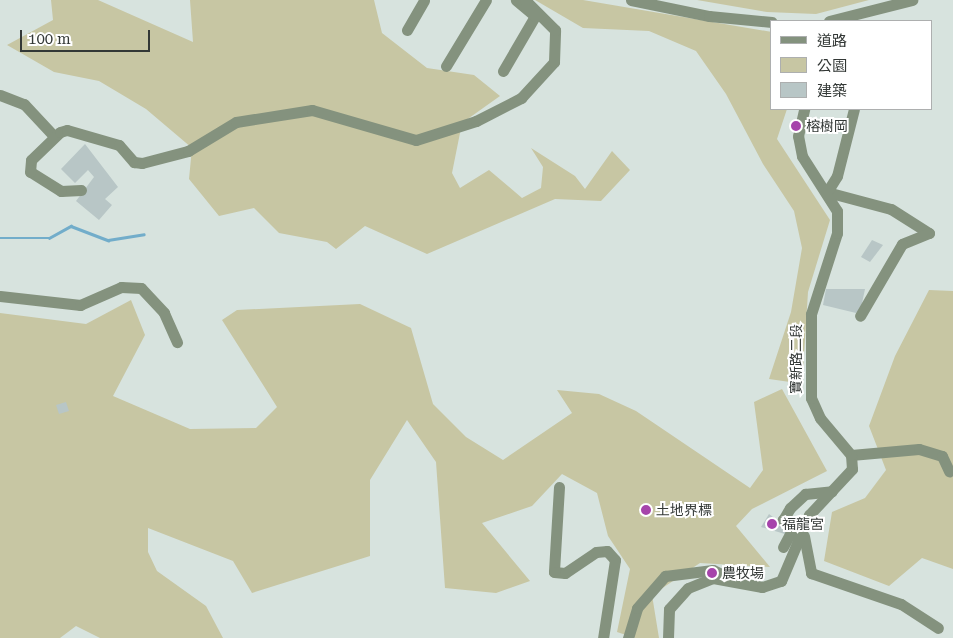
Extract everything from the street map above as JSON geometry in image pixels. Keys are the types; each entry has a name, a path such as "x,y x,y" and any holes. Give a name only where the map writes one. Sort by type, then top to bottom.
{"street":[{"path":"407,30 424,0"},
{"path":"446,66 486,0"},
{"path":"503,71 535,16 516,0"},
{"path":"81,190 61,191 30,172 31,160 53,135 67,130 119,145 134,162 142,163 188,152 236,122 312,110 426,140 521,98 554,62 555,30 525,0"},
{"path":"632,0 710,16 770,22"},
{"path":"833,20 912,0"},
{"path":"0,95 24,104 53,135"},
{"name":"寶新路二段","path":"804,110 798,136 802,156 827,192 837,211 837,233 813,302 811,398 820,418 851,455"},
{"path":"854,110 837,176 827,192 891,209 929,232 902,244 860,316"},
{"path":"0,296 80,305 121,287 141,288 164,313 178,342"},
{"path":"668,638 669,609 680,595 713,578 774,586 786,575 813,509 852,469 851,455 919,449 942,456 949,471"},
{"path":"558,487 554,572 565,573 596,552 607,551 615,560 603,638"},
{"path":"783,546 794,526 783,520 790,508 805,494 832,491"},
{"path":"804,529 811,573 901,604 938,628"},
{"path":"628,638 637,608 665,576 713,570 731,579"}],"green space":[{"path":"51,0 98,0 193,42 190,0 374,0 382,33 427,68 474,75 500,96 462,123 452,173 460,188 489,170 522,198 541,188 543,167 531,148 575,176 585,189 612,151 630,170 601,201 555,199 427,254 365,226 336,249 327,242 279,233 254,208 219,216 189,179 192,148 146,109 99,81 54,72 7,45 53,20"},
{"path":"535,0 583,0 770,32 770,110 787,110 777,139 830,220 808,292 803,371 797,383 769,379 791,312 802,248 794,211 763,164 726,94 696,51 649,31 583,28"},
{"path":"697,0 869,0 816,14 767,12"},
{"path":"929,290 953,291 953,569 922,558 889,586 824,561 832,512 865,498 886,470 869,426 895,356"},
{"path":"131,300 145,335 113,396 190,429 256,428 277,407 222,320 237,310 360,304 411,328 433,404 466,437 503,460 572,413 557,390 599,394 636,411 750,488 763,470 754,402 782,389 827,471 752,509 736,526 770,567 700,563 652,595 659,638 635,638 617,632 630,569 608,536 597,493 562,474 532,506 482,523 530,581 496,593 445,588 436,462 407,420 370,480 370,556 252,593 233,561 148,528 148,552 157,571 206,606 223,638 100,638 76,626 60,638 0,638 0,313 86,324"}],"building":[{"path":"85,144 118,187 105,199 112,205 99,220 76,201 94,177 88,170 75,183 61,169"},
{"path":"872,240 883,245 870,262 861,257"},
{"path":"826,289 865,289 861,308 856,313 823,305"},
{"path":"66,402 69,411 59,414 56,405"},
{"name":"福龍宮","path":"769,514 789,529 785,534 761,527"}],"waterway":[{"path":"0,238 49,238 71,226 108,240 144,234"}],"place":[{"name":"榕樹岡","path":"796,126"},
{"name":"土地界標","path":"646,510"},
{"name":"福龍宮","path":"772,524"},
{"name":"農牧場","path":"712,573"}]}
